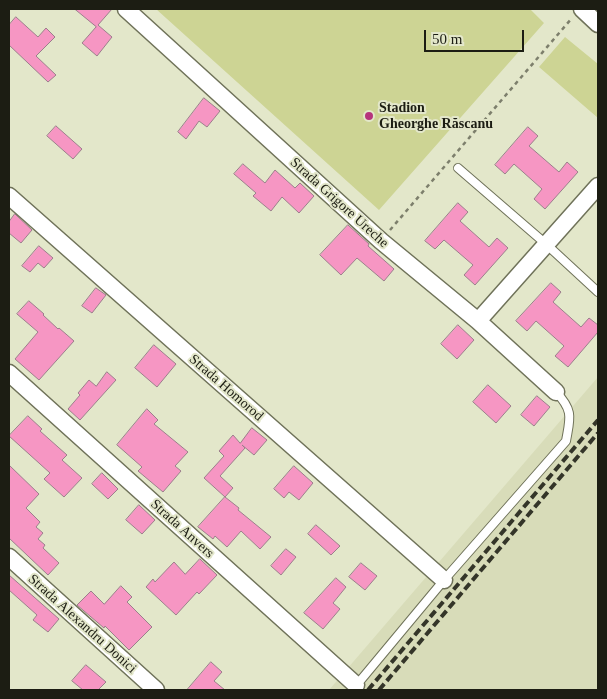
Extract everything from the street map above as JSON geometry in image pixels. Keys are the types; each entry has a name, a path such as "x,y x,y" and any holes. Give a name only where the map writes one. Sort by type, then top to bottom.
{"street":[{"name":"Strada Grigore Ureche","path":"126,9 381,241 478,321 556,392"},
{"path":"578,12 598,24"},
{"path":"478,321 598,186"},
{"name":"Strada Homorod","path":"9,196 444,580"},
{"name":"Strada Anvers","path":"9,373 354,688"},
{"name":"Strada Alexandru Donici","path":"9,557 156,690"}],"lane":[{"path":"458,168 598,292"},
{"path":"354,688 444,580 566,441 570,417 566,402 556,392"}],"path":[{"path":"381,241 578,12"}],"shaded area":[{"path":"598,377 598,690 329,690"}],"green space":[{"name":"Stadion Gheorghe Răscanu","path":"156,9 530,9 544,23 379,210"},
{"path":"565,37 598,64 598,118 539,67"}],"building":[{"path":"75,9 112,9 98,25 112,37 97,56 82,43 96,27"},
{"path":"16,17 38,37 46,28 55,37 36,56 56,75 48,82 9,45 9,25"},
{"path":"204,98 220,111 207,127 199,121 186,139 178,132"},
{"path":"56,126 82,149 73,159 47,136"},
{"path":"528,127 538,136 529,146 559,172 567,162 578,172 545,209 534,199 542,189 514,164 505,174 495,165"},
{"path":"243,164 265,183 275,170 295,188 300,183 314,196 299,213 282,197 271,211 253,196 256,193 234,174"},
{"path":"458,203 468,212 460,221 489,247 497,238 508,248 475,285 464,275 473,265 444,240 435,249 425,241"},
{"path":"15,214 32,230 21,243 9,233 9,222"},
{"path":"348,225 394,269 384,281 357,258 341,275 320,255"},
{"path":"39,246 53,258 44,268 38,263 30,272 22,266"},
{"path":"551,283 561,292 553,302 581,327 589,318 598,325 598,332 568,367 555,356 564,346 536,321 527,331 516,321"},
{"path":"96,288 106,295 92,313 82,306"},
{"path":"29,301 58,329 74,341 39,380 15,359 38,332 17,314"},
{"path":"458,325 474,340 457,359 441,344"},
{"path":"154,345 176,364 157,387 135,368"},
{"path":"107,372 116,380 80,420 68,409 80,395 78,393 89,380 96,386"},
{"path":"488,385 511,406 496,423 473,402"},
{"path":"537,396 550,407 534,426 521,415"},
{"path":"147,409 158,420 154,424 188,452 175,466 181,471 163,492 138,471 142,467 117,445"},
{"path":"28,416 42,429 40,431 67,455 62,460 82,478 64,497 44,479 50,473 9,436"},
{"path":"252,428 267,440 254,455 242,445 245,448 220,476 233,488 225,497 204,478 224,456 219,451 233,435 240,443"},
{"path":"9,465 39,494 26,508 40,522 36,527 43,533 38,539 45,545 43,548 59,563 48,575 9,538"},
{"path":"294,466 313,483 299,500 289,492 284,498 274,489"},
{"path":"102,473 118,489 108,499 92,484"},
{"path":"225,497 271,537 260,549 241,531 227,547 215,536 213,539 198,527"},
{"path":"139,505 155,520 142,534 126,520"},
{"path":"316,525 340,546 331,555 308,534"},
{"path":"286,549 296,557 281,575 271,566"},
{"path":"200,559 217,575 199,594 197,592 176,615 146,587 153,579 155,582 174,562 185,574"},
{"path":"361,563 377,576 365,590 349,577"},
{"path":"9,575 59,619 48,632 33,620 37,615 9,590"},
{"path":"336,578 346,587 333,603 340,609 323,629 304,613"},
{"path":"121,586 132,597 127,602 152,627 129,650 105,626 104,628 77,605 91,591 104,604"},
{"path":"211,662 222,672 214,681 225,690 187,690"},
{"path":"86,665 106,682 98,690 83,690 72,681"}],"railway":[{"path":"368,690 598,420"},
{"path":"379,690 598,433"}],"place":[{"name":"Stadion Gheorghe Răscanu","path":"369,116"}]}
